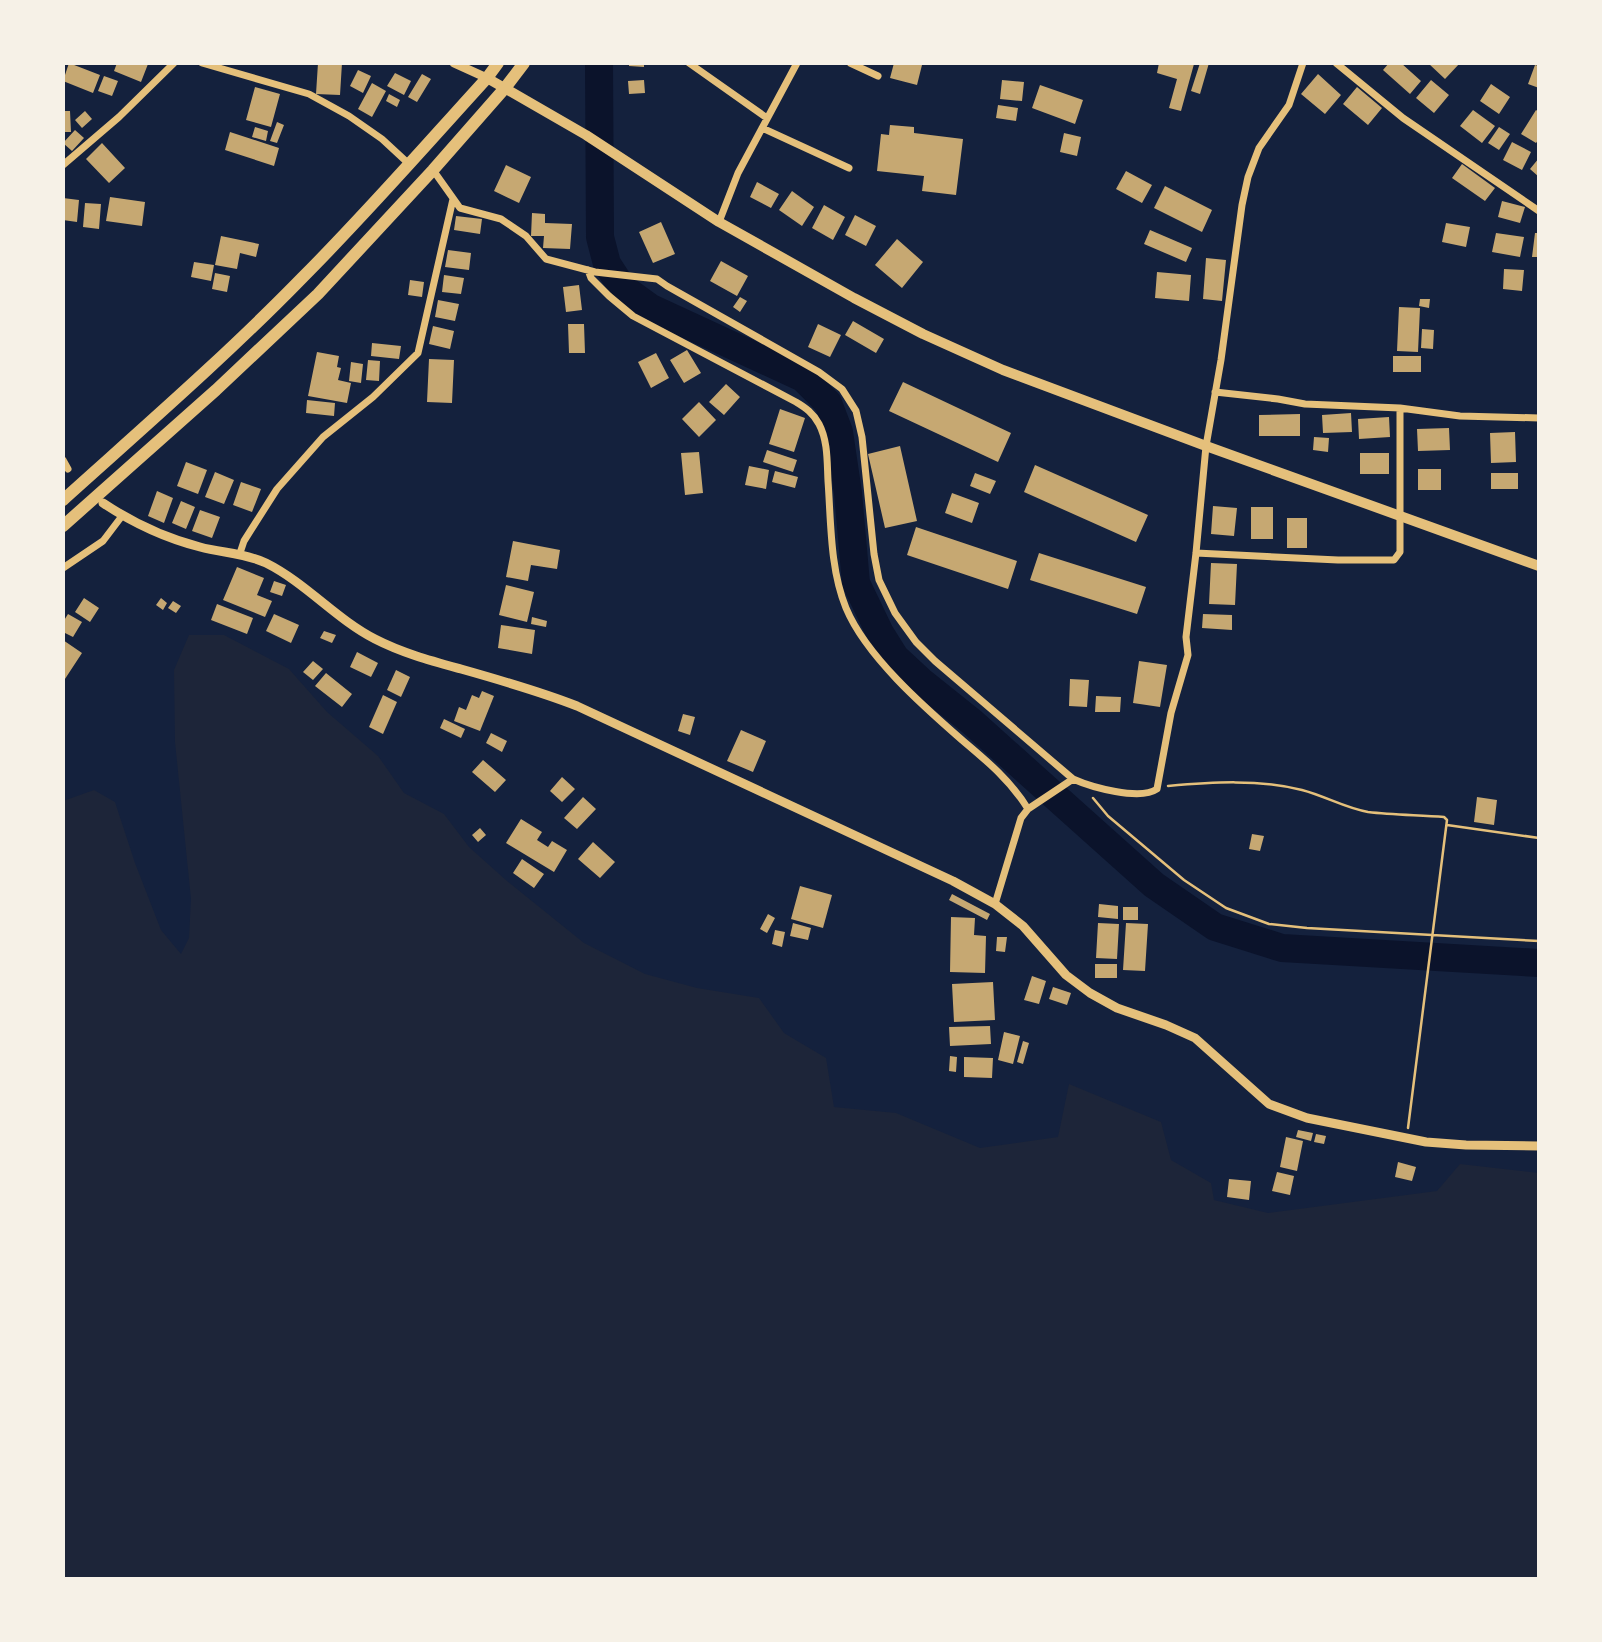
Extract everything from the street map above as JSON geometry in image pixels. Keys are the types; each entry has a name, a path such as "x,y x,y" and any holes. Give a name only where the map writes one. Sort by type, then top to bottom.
{"highway":[{"path":"63,500 205,373 302,278 409,164 498,63"},
{"path":"63,526 216,390 318,294 433,170 524,63"}],"main road":[{"path":"487,78 586,135 719,222 923,334 1003,370 1539,566"}],"street":[{"path":"63,165 119,117 174,63"},
{"path":"202,63 309,94 349,116 382,139 409,164"},
{"path":"454,63 487,78"},
{"path":"689,63 767,118"},
{"path":"719,222 738,173 797,63"},
{"path":"850,63 878,76"},
{"path":"433,170 460,208 501,219 526,236 546,259 592,271 657,279 819,372 842,389 856,411 862,437 879,580 895,613 916,642 1070,781 1129,793 1151,793 1157,789 1171,713 1188,654 1186,637 1206,446 1221,360 1242,205 1248,177 1259,148 1289,105 1303,63"},
{"path":"1336,63 1403,118 1539,211"},
{"path":"762,128 849,168"},
{"path":"240,553 244,541 277,489 323,437 373,397 418,353 453,199"},
{"path":"592,271 591,278 633,316 811,411 820,425 826,444 836,569 846,607 860,634 922,706 1002,775 1028,809"},
{"path":"1215,392 1305,404 1400,408 1461,416 1539,418"},
{"path":"1196,553 1394,560 1400,552 1400,408"},
{"path":"63,460 68,469"},
{"path":"103,503 122,516 176,540 203,548 240,553 266,563 374,639 410,654 541,691 578,706 953,881 995,904 1023,926 1066,975 1090,993 1117,1008 1195,1038 1269,1104 1307,1118 1407,1138 1466,1146 1539,1146"},
{"path":"63,568 103,541 122,516"},
{"path":"995,904 1021,818 1028,809 1070,781"}],"path":[{"path":"1158,784 1168,786 1216,781 1280,786 1303,790 1367,812 1444,817 1447,820 1407,1138"},
{"path":"1087,785 1094,800 1108,816 1184,880 1226,908 1269,924 1539,941"},
{"path":"1447,825 1539,838"}],"shaded area":[{"path":"189,635 224,635 289,669 327,712 378,756 404,793 444,814 469,847 584,943 645,974 697,988 759,998 784,1033 826,1058 834,1107 896,1113 980,1148 1058,1137 1069,1084 1161,1122 1171,1160 1211,1183 1214,1200 1268,1213 1437,1191 1460,1164 1539,1173 1539,1579 63,1579 63,801 94,790 115,802 161,930 181,954 189,938 191,899 175,742 174,670"}],"building":[{"path":"69,63 100,75 93,93 63,81"},
{"path":"117,63 148,64 141,82 114,71"},
{"path":"318,63 342,63 340,95 316,94"},
{"path":"629,63 644,63 644,67 629,66"},
{"path":"894,63 922,65 917,85 890,78"},
{"path":"1159,63 1194,64 1181,111 1169,108 1177,79 1157,73"},
{"path":"1200,63 1209,63 1200,94 1191,91"},
{"path":"1389,63 1401,63 1421,81 1410,94 1383,70"},
{"path":"1428,63 1460,63 1445,79"},
{"path":"1535,65 1539,66 1539,88 1528,84"},
{"path":"358,70 371,76 363,93 350,86"},
{"path":"395,73 411,81 404,95 387,86"},
{"path":"422,74 431,79 417,102 408,97"},
{"path":"1318,74 1341,95 1325,114 1301,94"},
{"path":"104,76 118,81 112,96 98,91"},
{"path":"644,80 645,93 629,94 628,81"},
{"path":"1002,80 1024,82 1022,101 1000,99"},
{"path":"1431,80 1449,95 1434,113 1416,98"},
{"path":"372,83 386,91 372,117 358,109"},
{"path":"1491,84 1510,97 1499,114 1480,101"},
{"path":"1040,85 1083,100 1075,124 1032,108"},
{"path":"255,87 280,94 271,127 246,120"},
{"path":"1357,87 1382,108 1368,125 1343,104"},
{"path":"389,94 400,100 397,107 386,101"},
{"path":"998,105 1018,108 1016,121 996,118"},
{"path":"1473,110 1495,126 1482,143 1460,126"},
{"path":"1536,110 1539,112 1539,139 1536,143 1521,134"},
{"path":"63,111 70,111 71,132 63,132"},
{"path":"85,111 92,119 82,128 75,120"},
{"path":"277,122 284,125 277,143 270,141"},
{"path":"890,125 914,127 914,133 963,139 956,195 922,191 924,176 877,171 881,134 889,135"},
{"path":"255,127 268,131 266,141 252,137"},
{"path":"1499,127 1510,134 1499,150 1488,143"},
{"path":"75,130 84,138 72,151 63,143"},
{"path":"230,132 279,148 274,166 225,150"},
{"path":"1064,133 1081,137 1077,156 1060,152"},
{"path":"1512,142 1531,152 1522,170 1503,160"},
{"path":"102,143 125,168 109,183 86,159"},
{"path":"1539,158 1539,177 1530,169"},
{"path":"1462,164 1495,188 1485,201 1452,178"},
{"path":"506,165 531,177 519,203 494,191"},
{"path":"1126,171 1152,185 1142,203 1116,189"},
{"path":"757,182 779,194 771,208 750,197"},
{"path":"1165,186 1212,210 1202,232 1154,208"},
{"path":"792,191 814,207 802,226 779,210"},
{"path":"110,197 145,202 142,226 106,221"},
{"path":"63,198 79,200 77,222 63,220"},
{"path":"1502,201 1525,207 1520,223 1498,217"},
{"path":"85,203 101,204 99,229 83,227"},
{"path":"824,205 845,217 833,240 812,228"},
{"path":"532,213 545,214 545,223 572,224 570,249 543,248 544,236 531,236"},
{"path":"855,215 876,226 866,246 845,235"},
{"path":"456,216 482,219 480,234 454,230"},
{"path":"661,222 675,254 653,263 639,232"},
{"path":"1446,223 1470,227 1466,247 1442,242"},
{"path":"1150,230 1192,248 1186,262 1144,244"},
{"path":"1496,233 1524,237 1520,257 1492,252"},
{"path":"1535,233 1539,233 1539,257 1532,257"},
{"path":"221,236 259,244 256,257 240,253 237,269 215,265"},
{"path":"897,239 923,262 902,288 875,265"},
{"path":"448,250 471,253 469,270 445,267"},
{"path":"1206,258 1226,260 1222,301 1203,299"},
{"path":"721,261 748,276 737,296 710,281"},
{"path":"194,262 214,265 211,281 191,277"},
{"path":"1504,269 1524,270 1522,291 1503,289"},
{"path":"1157,272 1191,275 1189,301 1155,298"},
{"path":"215,273 230,276 227,292 212,289"},
{"path":"444,275 464,278 461,294 442,292"},
{"path":"410,280 424,282 422,297 408,295"},
{"path":"579,285 582,310 566,312 563,287"},
{"path":"740,297 747,301 740,312 733,307"},
{"path":"1420,299 1430,299 1429,308 1419,306"},
{"path":"438,300 459,304 455,321 435,317"},
{"path":"1399,307 1420,308 1418,352 1397,351"},
{"path":"853,321 884,339 876,353 845,335"},
{"path":"568,324 584,324 585,353 569,353"},
{"path":"818,324 841,335 830,357 808,347"},
{"path":"433,326 454,331 450,349 429,344"},
{"path":"1422,329 1434,330 1433,349 1421,348"},
{"path":"372,343 401,346 399,359 371,356"},
{"path":"687,350 701,373 684,383 670,360"},
{"path":"317,352 339,356 337,367 341,368 338,380 351,383 347,403 308,396"},
{"path":"656,353 669,378 651,388 638,362"},
{"path":"1393,356 1421,356 1421,372 1393,372"},
{"path":"429,359 454,360 452,403 427,402"},
{"path":"368,360 380,361 379,381 366,380"},
{"path":"351,362 363,364 361,383 349,381"},
{"path":"903,382 1011,433 998,462 889,411"},
{"path":"726,384 740,397 724,415 709,402"},
{"path":"307,400 335,403 334,416 306,413"},
{"path":"699,402 716,420 699,437 682,419"},
{"path":"780,409 805,418 794,452 769,444"},
{"path":"1351,413 1352,432 1323,433 1322,415"},
{"path":"1300,414 1300,436 1259,436 1259,415"},
{"path":"1389,417 1390,437 1359,439 1358,419"},
{"path":"1449,428 1450,450 1418,451 1417,429"},
{"path":"1515,432 1516,462 1491,463 1490,433"},
{"path":"1314,437 1329,438 1328,452 1313,450"},
{"path":"900,446 917,521 885,528 868,454"},
{"path":"767,450 797,460 793,472 763,462"},
{"path":"699,452 703,493 685,495 681,453"},
{"path":"1360,453 1389,453 1389,474 1360,474"},
{"path":"186,462 207,470 198,494 177,486"},
{"path":"1035,465 1148,515 1136,542 1024,492"},
{"path":"749,466 769,470 766,489 745,485"},
{"path":"1418,469 1441,469 1441,490 1418,490"},
{"path":"775,471 798,477 795,488 772,482"},
{"path":"215,472 234,480 224,504 205,497"},
{"path":"975,473 996,481 990,494 970,486"},
{"path":"1491,473 1518,473 1518,489 1491,489"},
{"path":"241,482 261,489 252,512 233,505"},
{"path":"157,491 173,498 164,523 148,516"},
{"path":"952,493 979,503 972,523 945,513"},
{"path":"181,501 195,507 186,529 172,523"},
{"path":"1213,506 1237,508 1234,536 1211,534"},
{"path":"1251,507 1273,507 1273,539 1251,539"},
{"path":"200,510 220,517 212,538 192,531"},
{"path":"1287,518 1307,518 1307,548 1287,548"},
{"path":"916,527 1017,561 1008,589 907,555"},
{"path":"513,541 560,550 557,569 531,565 528,581 506,577"},
{"path":"1039,553 1146,587 1137,614 1030,580"},
{"path":"1211,563 1237,564 1235,605 1209,604"},
{"path":"237,567 264,578 257,595 272,601 265,617 223,600"},
{"path":"274,581 286,585 282,596 270,592"},
{"path":"506,585 534,592 527,622 499,615"},
{"path":"84,598 99,608 90,622 75,612"},
{"path":"161,598 167,603 163,610 156,605"},
{"path":"173,601 181,606 176,613 168,608"},
{"path":"217,604 253,618 247,634 211,620"},
{"path":"68,614 82,622 73,637 63,632 63,622"},
{"path":"274,614 299,625 291,643 266,631"},
{"path":"1203,614 1232,615 1232,630 1202,628"},
{"path":"532,617 547,621 546,627 531,624"},
{"path":"501,625 535,630 532,654 498,648"},
{"path":"324,631 336,635 332,643 320,638"},
{"path":"63,640 82,653 63,682"},
{"path":"357,652 378,663 371,677 350,667"},
{"path":"313,661 323,669 313,680 303,672"},
{"path":"1139,661 1167,665 1160,707 1133,703"},
{"path":"396,670 410,677 401,697 387,690"},
{"path":"326,673 352,694 342,707 315,686"},
{"path":"1070,679 1089,680 1087,707 1069,706"},
{"path":"482,691 494,696 480,731 454,721 459,707 466,710 472,695 479,698"},
{"path":"383,695 397,702 383,734 369,727"},
{"path":"1096,696 1121,697 1120,712 1095,712"},
{"path":"683,714 695,717 690,735 678,731"},
{"path":"444,719 465,729 461,738 440,728"},
{"path":"741,730 766,741 753,772 727,761"},
{"path":"491,733 507,741 502,752 486,743"},
{"path":"483,760 506,780 495,792 472,772"},
{"path":"562,777 575,789 562,802 550,791"},
{"path":"583,797 596,809 577,829 564,818"},
{"path":"1477,797 1497,800 1494,825 1474,822"},
{"path":"521,819 542,832 537,840 548,847 552,841 567,850 554,872 506,843"},
{"path":"480,828 486,835 478,842 472,835"},
{"path":"1252,834 1264,836 1260,851 1249,849"},
{"path":"593,842 615,862 600,878 578,859"},
{"path":"522,859 544,874 534,888 513,873"},
{"path":"800,886 832,895 823,928 791,919"},
{"path":"952,894 990,914 987,920 949,900"},
{"path":"1099,904 1118,906 1118,919 1098,917"},
{"path":"1123,907 1138,907 1138,920 1123,920"},
{"path":"768,914 775,918 767,933 760,929"},
{"path":"951,917 975,918 974,935 986,936 985,973 950,972"},
{"path":"793,923 811,928 808,940 790,936"},
{"path":"1098,923 1119,924 1117,959 1096,958"},
{"path":"1126,923 1148,924 1145,971 1123,970"},
{"path":"775,930 785,932 782,947 772,944"},
{"path":"997,937 1007,937 1005,952 996,951"},
{"path":"1095,964 1117,964 1117,978 1095,978"},
{"path":"1032,976 1046,981 1039,1004 1024,1000"},
{"path":"993,982 995,1020 954,1022 952,984"},
{"path":"1053,987 1071,993 1067,1005 1049,999"},
{"path":"990,1026 991,1044 950,1046 949,1027"},
{"path":"1004,1032 1020,1036 1013,1064 998,1060"},
{"path":"1023,1041 1029,1043 1023,1064 1017,1062"},
{"path":"950,1056 957,1057 956,1072 949,1071"},
{"path":"964,1057 993,1058 992,1078 964,1077"},
{"path":"1298,1130 1313,1133 1311,1141 1296,1137"},
{"path":"1316,1134 1326,1136 1324,1144 1314,1142"},
{"path":"1286,1137 1303,1141 1297,1171 1280,1167"},
{"path":"1398,1162 1416,1167 1412,1181 1395,1177"},
{"path":"1277,1172 1294,1176 1290,1195 1272,1191"},
{"path":"1229,1179 1251,1181 1249,1200 1227,1197"}],"waterway":[{"path":"599,63 600,237 607,264 622,287 651,308 803,378 828,403 839,432 848,493 856,583 895,657 1154,885 1215,927 1282,948 1539,963"}]}
